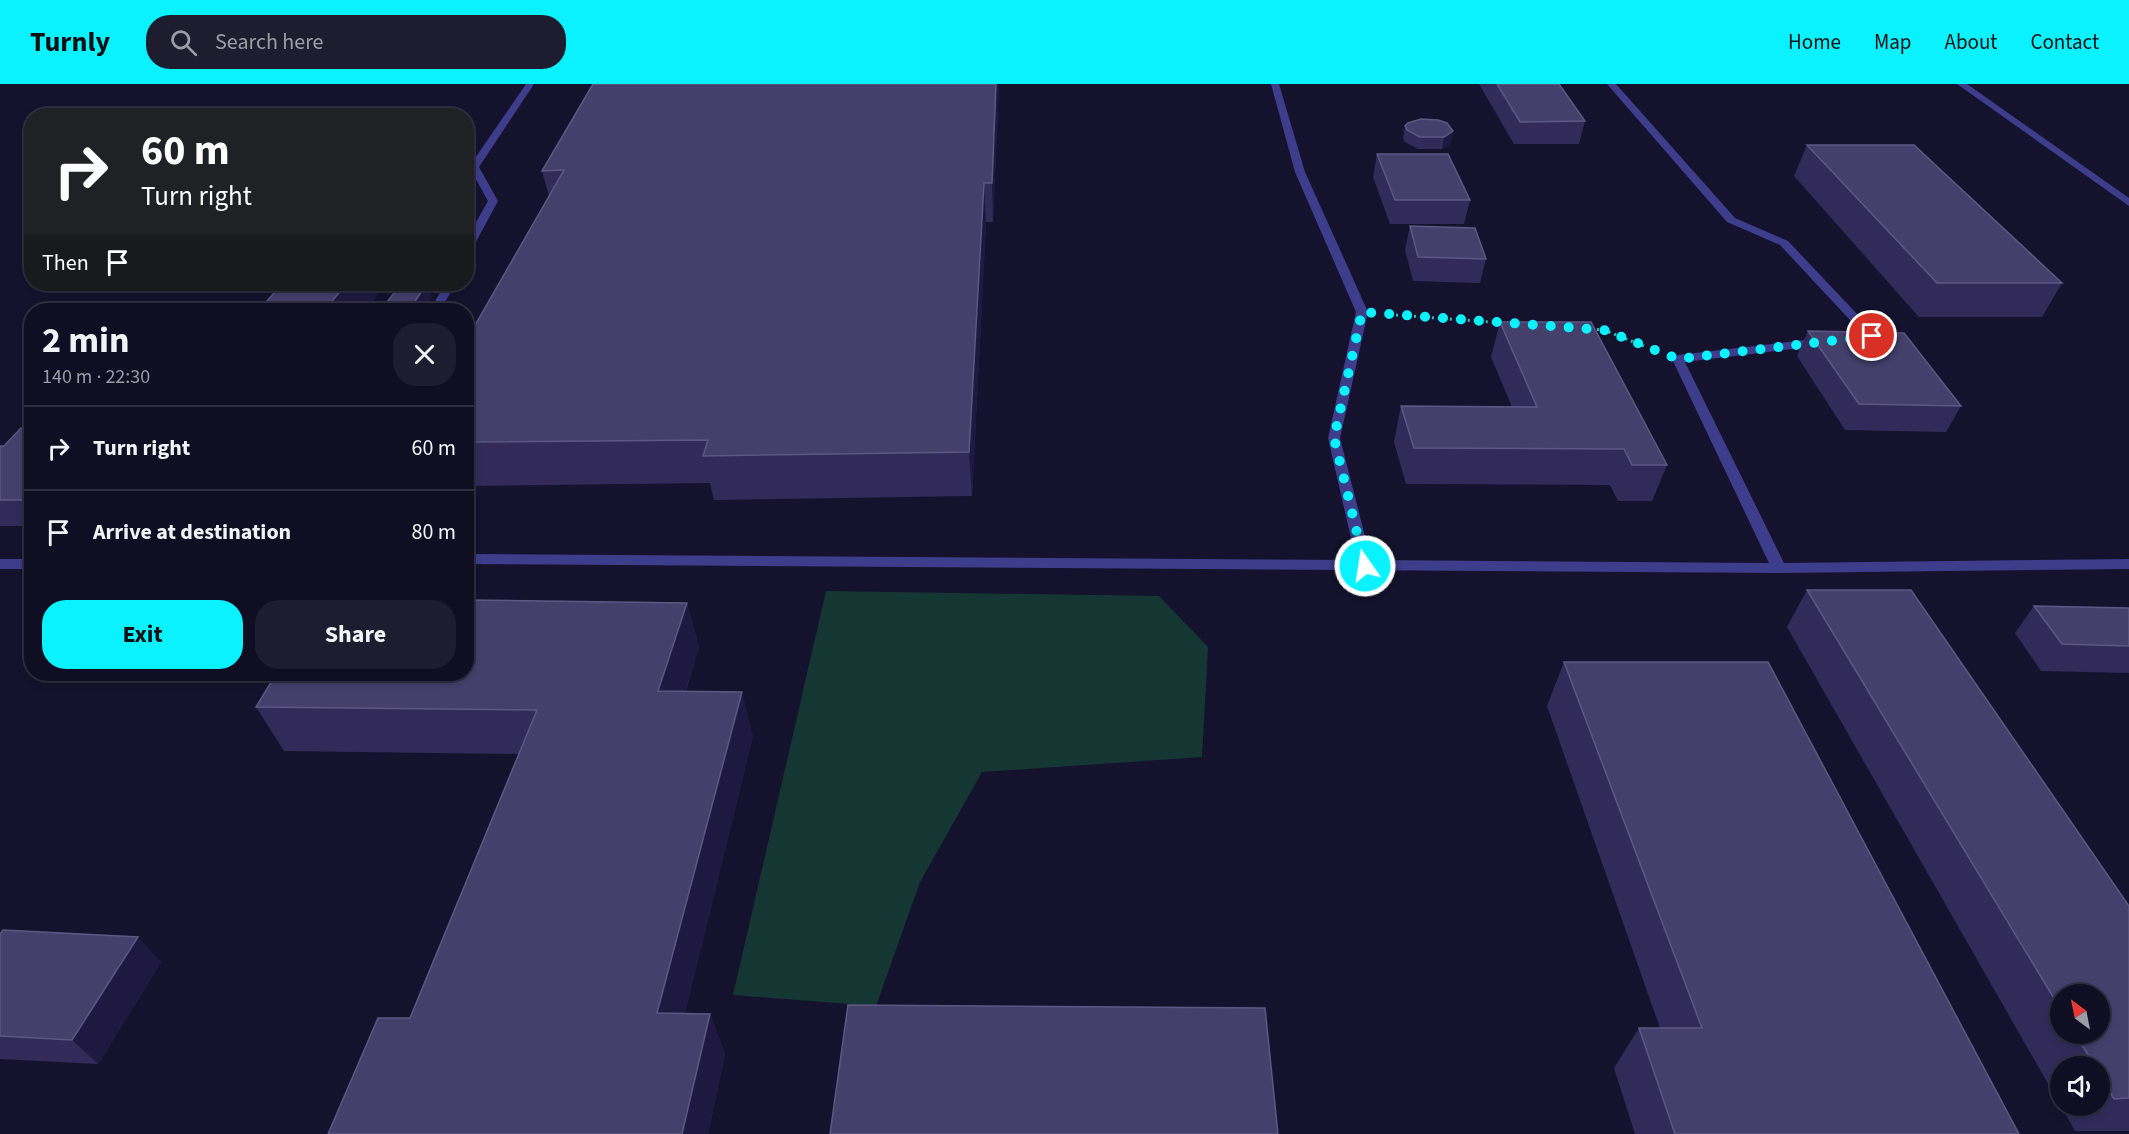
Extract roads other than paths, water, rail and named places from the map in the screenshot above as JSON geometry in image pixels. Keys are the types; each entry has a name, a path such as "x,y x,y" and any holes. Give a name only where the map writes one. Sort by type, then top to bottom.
{"lane":[{"path":"474,236 493,201 474,167 530,84"},
{"path":"1275,84 1300,172 1362,312 1334,438 1365,566"},
{"path":"1611,84 1731,220 1784,243 1872,336 1678,359 1779,568"},
{"path":"1961,84 2129,203"},
{"path":"474,559 1779,568 2129,564"},
{"path":"0,564 24,564"}]}
